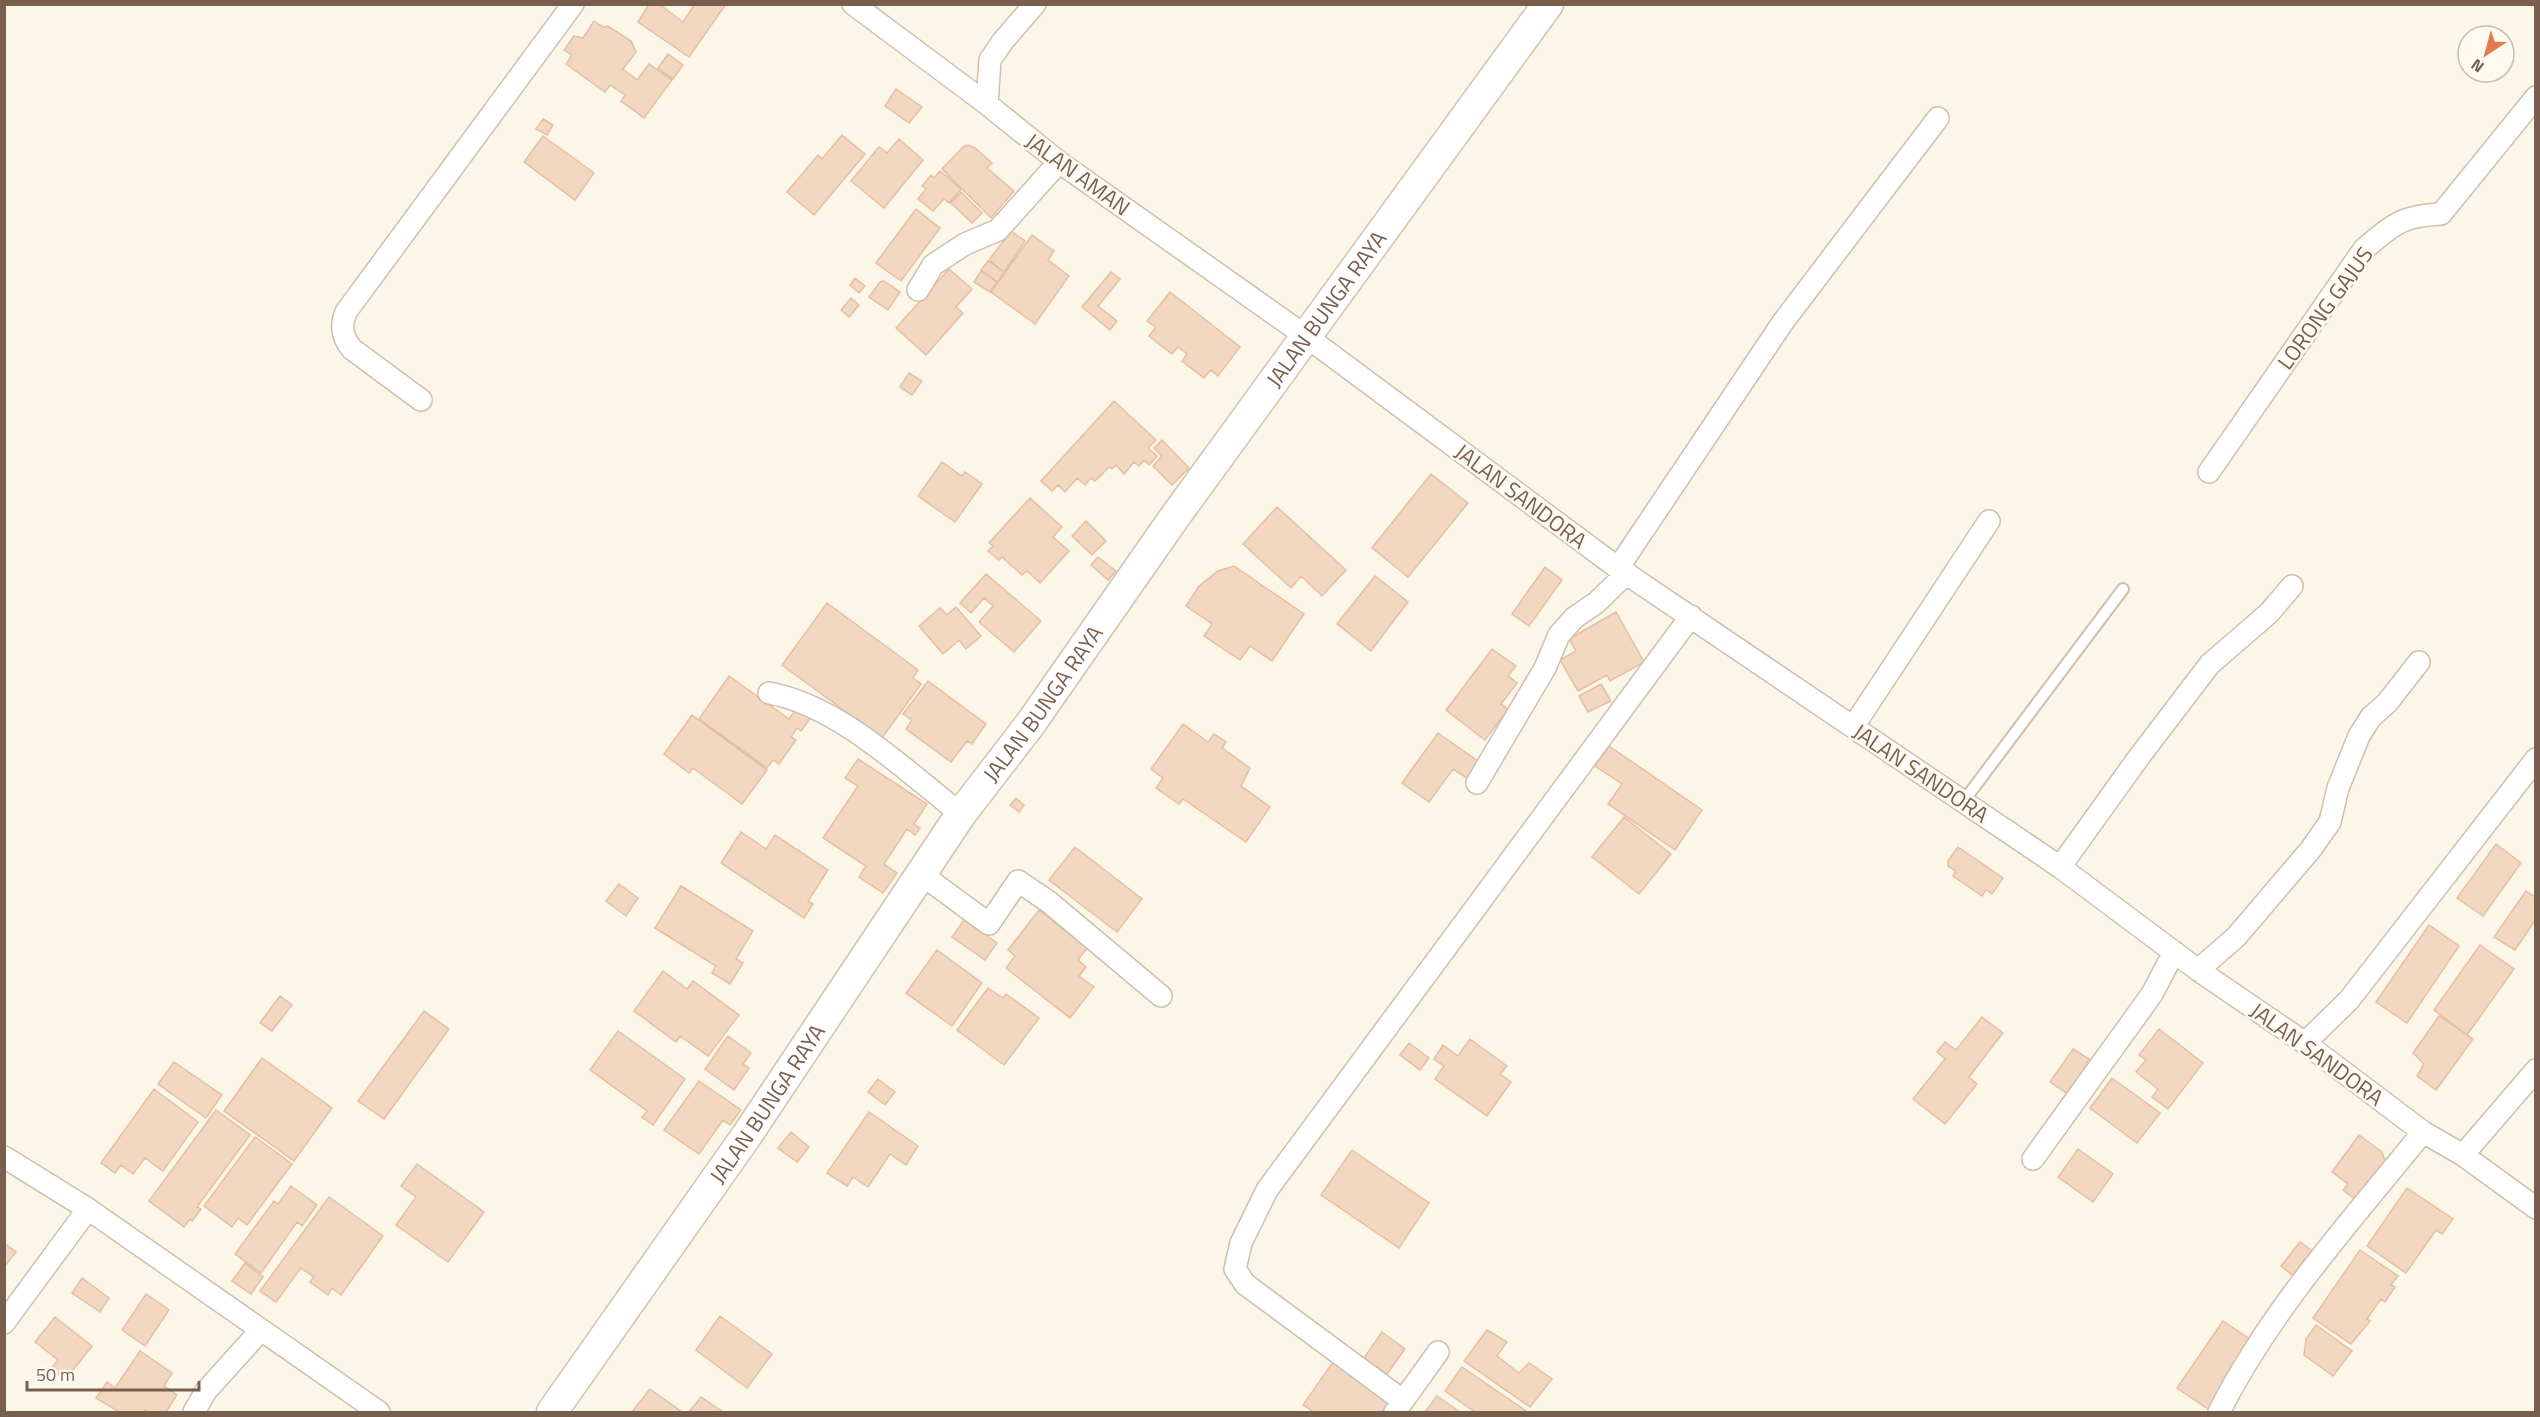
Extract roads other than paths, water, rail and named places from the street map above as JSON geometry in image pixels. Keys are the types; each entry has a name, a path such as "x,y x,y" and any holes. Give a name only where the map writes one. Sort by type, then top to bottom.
{"street":[{"path":"421,400 352,349 342,331 346,312 573,4"},
{"name":"JALAN AMAN","path":"853,4 987,104 1059,162 1307,337"},
{"path":"987,104 990,60 1035,4"},
{"name":"JALAN BUNGA RAYA","path":"552,1413 747,1136 961,814 1031,723 1174,518 1548,4"},
{"name":"LORONG GAJUS","path":"2209,472 2364,249 2395,223 2415,215 2441,214 2535,97"},
{"path":"1477,783 1545,668 1559,635 1574,618 1596,603 1623,571 1783,322 1938,118"},
{"path":"918,290 933,265 965,244 998,230 1059,162"},
{"name":"JALAN SANDORA","path":"1307,337 1623,571 2060,867 2198,970 2305,1042 2423,1132 2463,1155 2535,1208"},
{"path":"1853,727 1989,521"},
{"path":"2060,867 2139,756 2210,664 2269,613 2292,586"},
{"path":"1438,1352 1398,1406 1245,1284 1235,1269 1240,1244 1267,1190 1691,616"},
{"path":"2198,970 2236,937 2311,849 2330,822 2338,788 2359,736 2371,717 2387,703 2419,662"},
{"path":"769,693 791,697 824,712 862,737 961,814"},
{"path":"2305,1042 2349,1000 2535,759"},
{"path":"921,874 989,924 1018,881 1049,902 1161,996"},
{"path":"2032,1159 2152,994 2174,952"},
{"path":"2463,1155 2535,1070"},
{"path":"2219,1413 2235,1379 2300,1284 2423,1132"},
{"path":"4,1157 88,1209 260,1332 379,1413"},
{"path":"4,1323 88,1209"},
{"path":"194,1413 206,1391 260,1332"}],"lane":[{"path":"1963,802 2123,589"}]}
